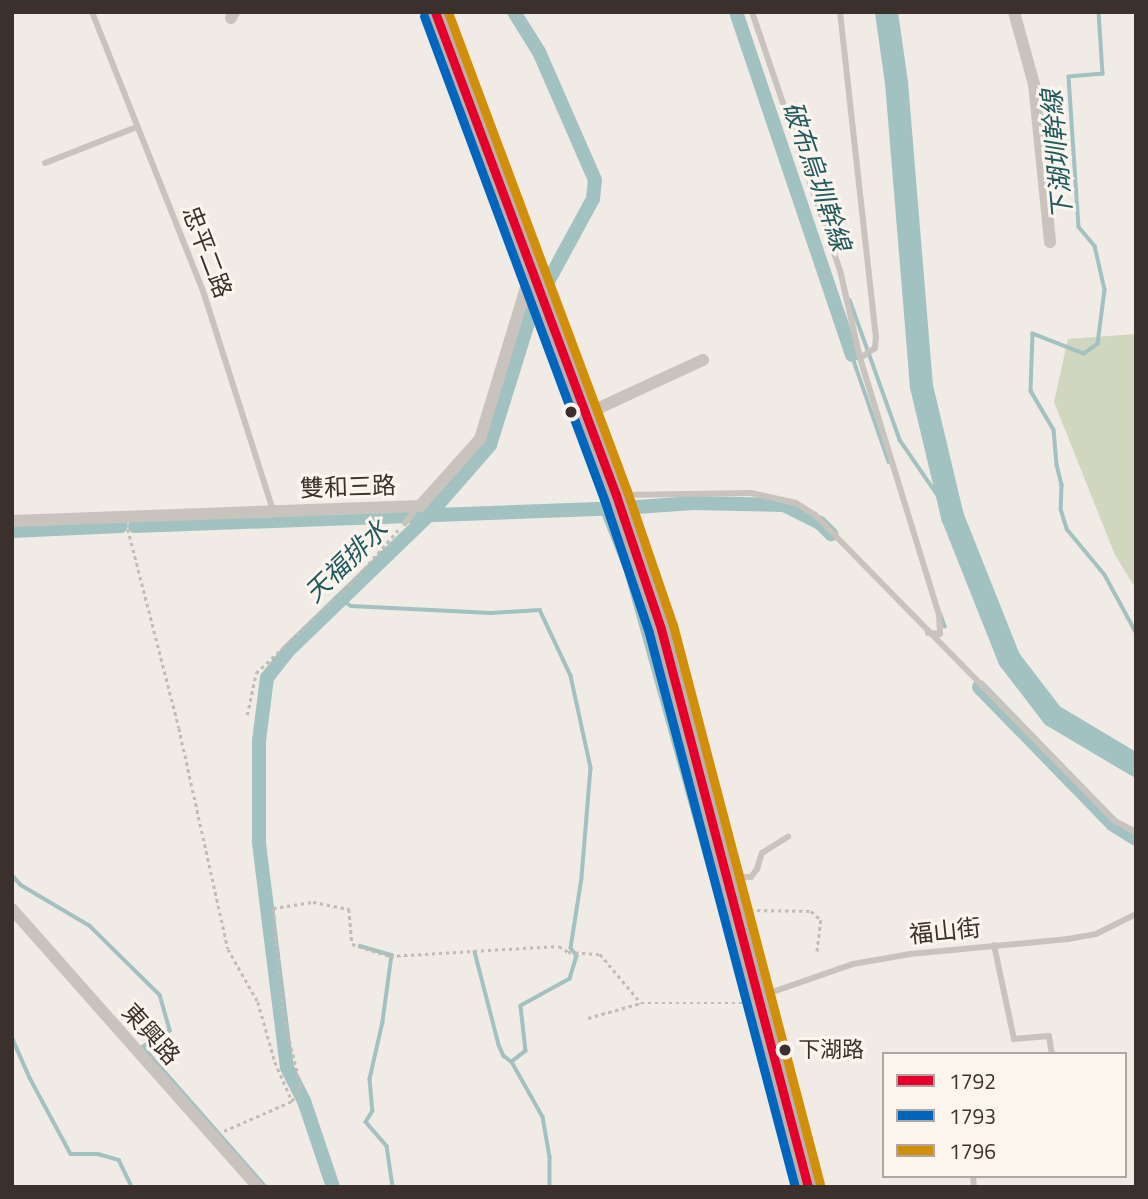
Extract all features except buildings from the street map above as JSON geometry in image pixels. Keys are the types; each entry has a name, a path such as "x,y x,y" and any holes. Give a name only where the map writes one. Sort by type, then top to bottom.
{"main road":[{"path":"435,12 620,504 661,629 808,1187"}],"street":[{"path":"1014,12 1034,84 1050,242"},
{"name":"雙和三路","path":"12,521 273,510 416,510 480,439 531,271"},
{"path":"586,414 703,360"},
{"name":"東興路","path":"12,909 258,1187"}],"lane":[{"name":"忠平二路","path":"92,12 204,294 273,510"},
{"path":"752,12 839,270 860,358 940,614 940,634 928,633"},
{"path":"840,12 876,336 874,348 860,358"},
{"path":"45,163 137,127"},
{"path":"620,504 751,493 796,503 832,531 928,633 1115,821 1136,832"},
{"path":"405,523 416,510"},
{"path":"727,878 751,877 757,869 762,853 788,837"},
{"name":"福山街","path":"760,1000 853,964 910,954 1096,934 1135,917"},
{"path":"994,945 1014,1039 1049,1037 1052,1052"}],"path":[{"path":"247,715 256,673 350,585 405,523"},
{"path":"129,534 179,728 228,950 258,1002 275,1062 293,1100"},
{"path":"213,1136 293,1100 300,1086 284,1016 273,908 313,902 349,909 352,944 390,956 559,946 568,952 600,954 641,1003"},
{"path":"736,910 811,911 821,920 817,952"},
{"path":"588,1018 641,1003 760,1000"}],"green space":[{"path":"1136,334 1136,589 1115,555 1054,402 1068,339"}],"waterway":[{"name":"天福排水","path":"333,1187 304,1101 287,1068 259,842 259,741 267,678 287,652 429,515 490,445 531,313 593,199 595,180 539,52 514,12"},
{"name":"破布烏圳幹線","path":"736,12 852,355"},
{"path":"886,12 896,82 921,386 952,516 1009,659 1052,715 1136,765"},
{"name":"下湖圳幹線","path":"1099,12 1103,74 1069,77 1079,227 1095,246 1105,290 1098,344 1084,354 1033,334 1031,391 1054,430 1062,485 1061,509 1067,529 1105,575 1136,632"},
{"name":"破布烏圳幹線","path":"850,300 900,440 952,516"},
{"path":"852,355 889,462"},
{"path":"637,507 693,503 784,505 820,523 831,534"},
{"path":"602,509 626,570 763,1062 794,1187"},
{"path":"135,526 605,509"},
{"path":"12,531 121,526"},
{"path":"342,599 351,606 491,613 540,610 571,676 591,768 582,878 571,948 577,956 570,979 521,1006 526,1051 512,1062 543,1117 550,1157 550,1187"},
{"path":"941,615 945,626"},
{"path":"979,687 1112,824 1136,839"},
{"path":"12,875 21,885 90,926 160,995 170,1031 143,1047 266,1187"},
{"path":"360,946 392,955 383,1022 370,1079 373,1111 366,1122 387,1146 393,1187"},
{"path":"475,952 499,1045 504,1056 512,1062"},
{"path":"12,1037 30,1078 71,1154 98,1154 119,1160 132,1187"}],"transit line":[{"name":"1792","path":"435,12 616,495 661,629 808,1187"},
{"name":"1796","path":"448,12 627,491 673,625 820,1184"},
{"name":"1793","path":"424,16 604,499 649,633 795,1187"}],"place":[{"name":"下湖路","path":"785,1050"}]}
